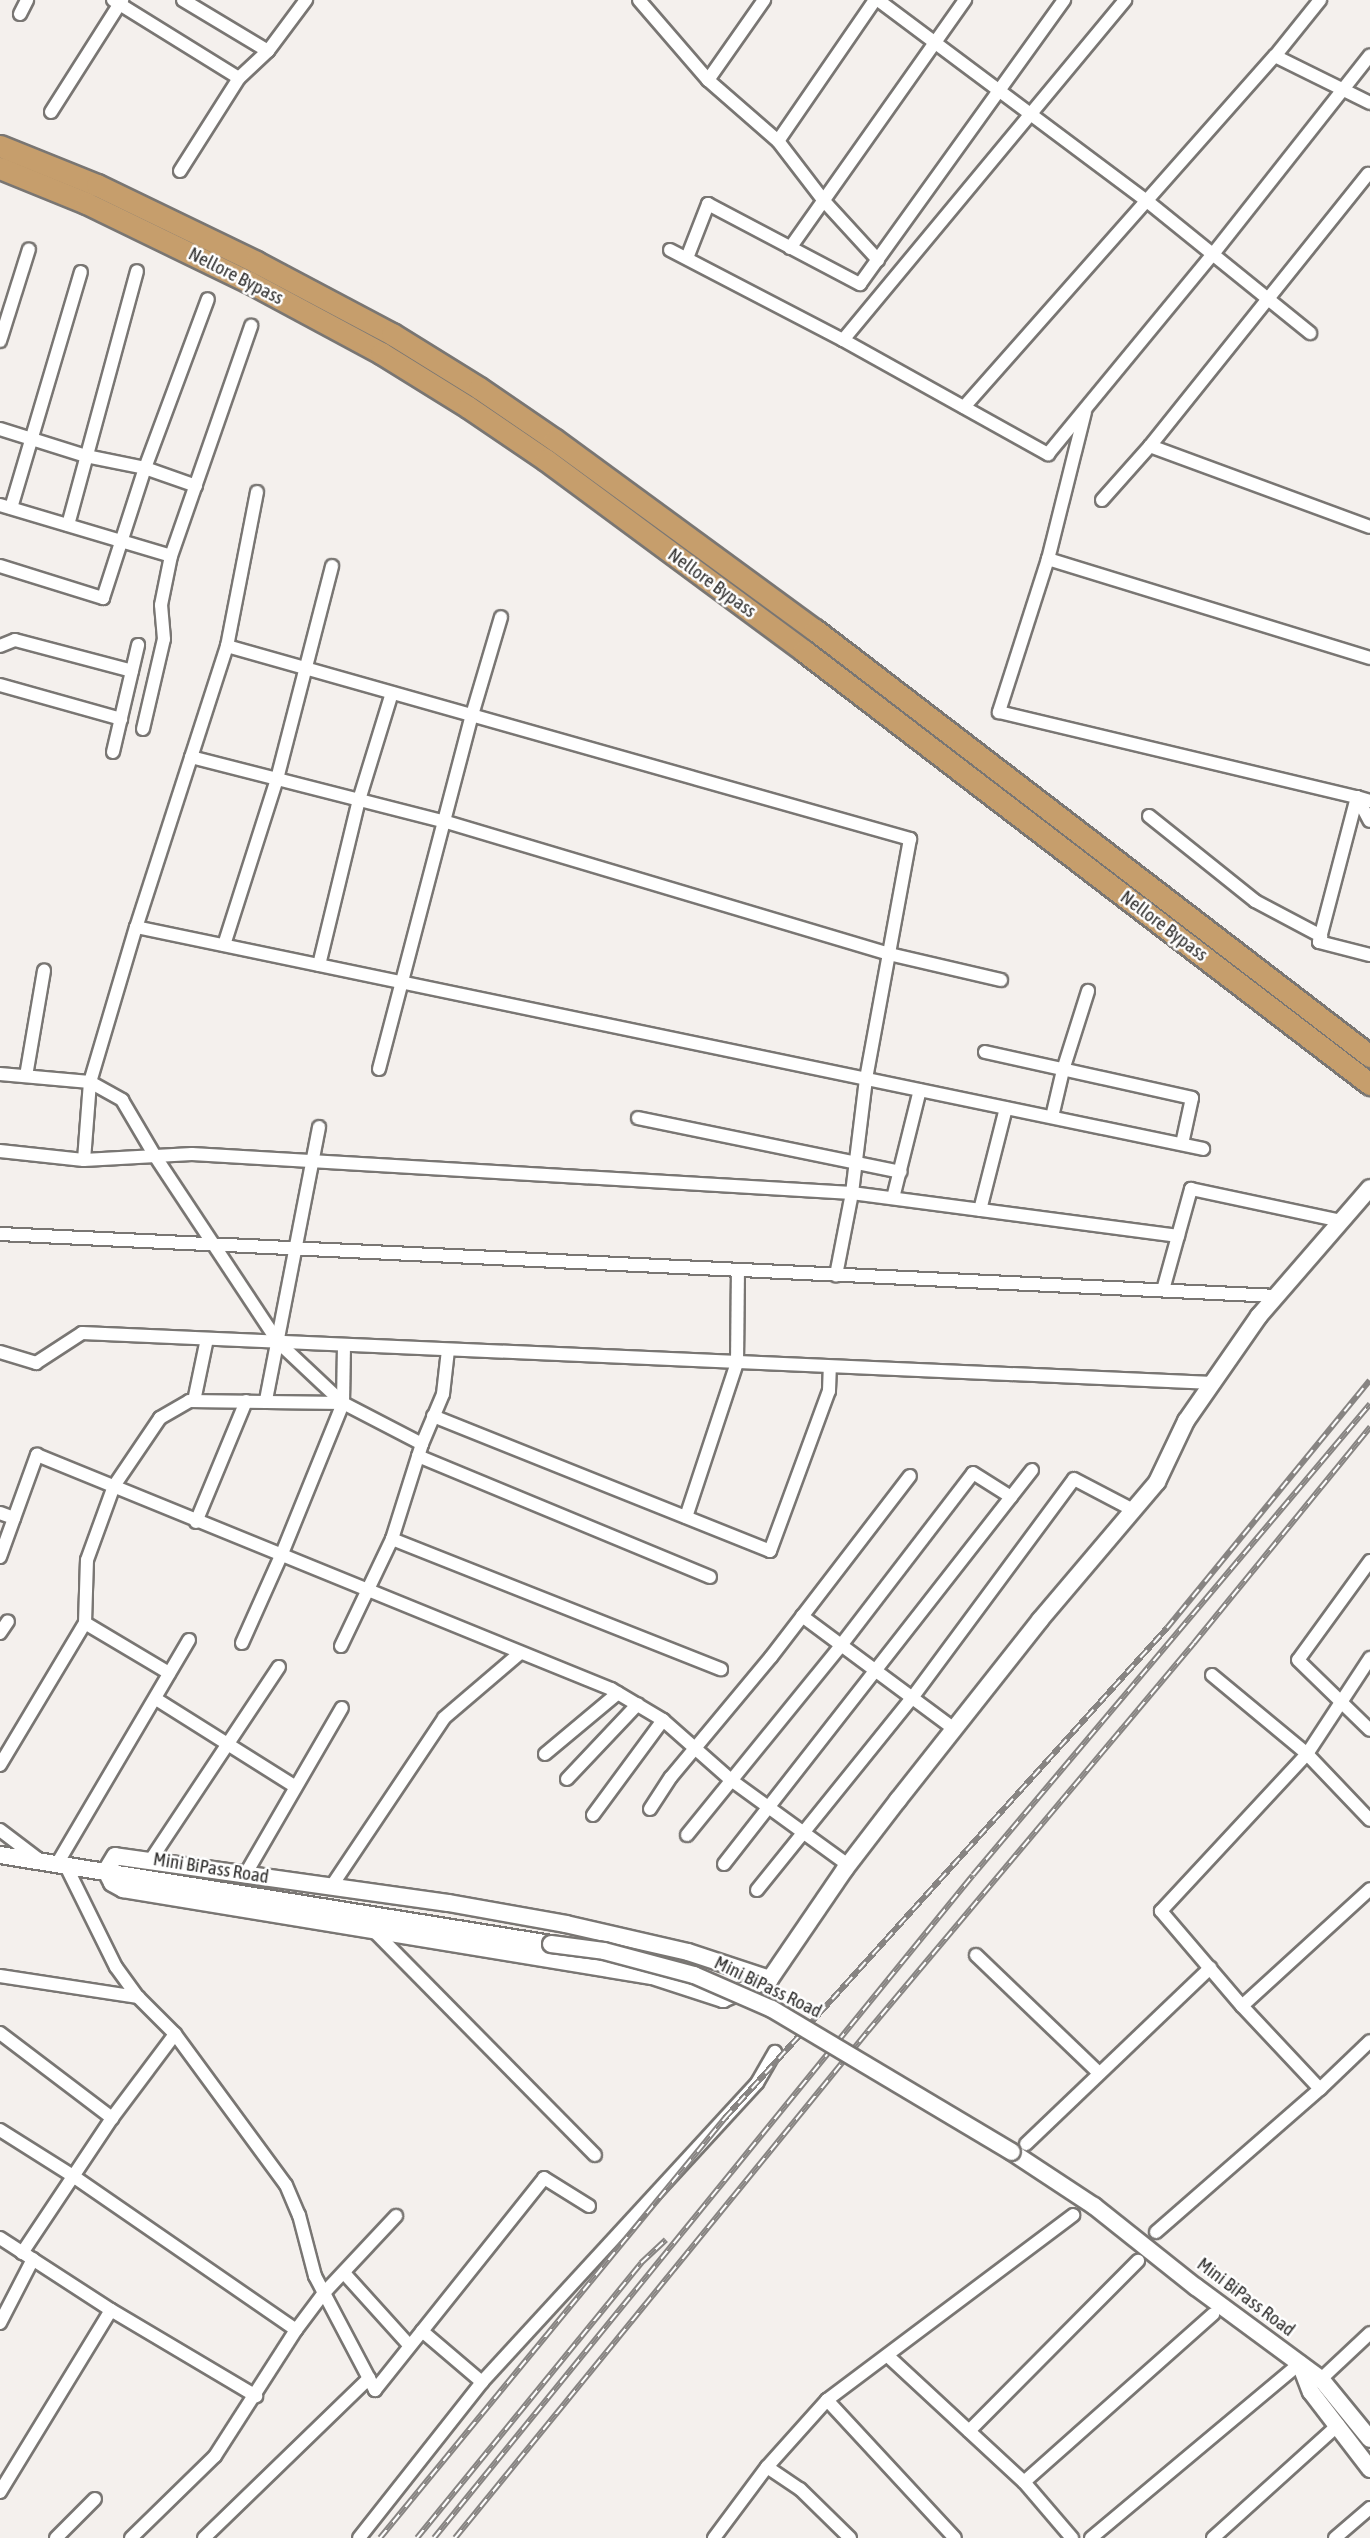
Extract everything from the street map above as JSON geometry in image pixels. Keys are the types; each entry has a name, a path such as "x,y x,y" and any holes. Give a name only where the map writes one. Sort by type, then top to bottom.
{"highway":[{"name":"Nellore Bypass","path":"0,146 97,185 257,262 392,334 479,388 815,630 1370,1056"},
{"name":"Nellore Bypass","path":"0,168 86,203 249,282 382,353 468,407 546,460 804,651 1370,1084"}],"street":[{"path":"20,14 27,0"},
{"path":"183,0 268,51"},
{"path":"180,171 239,78 268,51 306,0"},
{"path":"708,80 764,0"},
{"path":"778,141 876,0 936,41 998,92 1147,201 1310,333"},
{"path":"790,248 965,0"},
{"path":"687,258 708,204 860,284 1064,0"},
{"path":"843,340 1125,0"},
{"path":"964,407 1275,56 1320,0"},
{"path":"51,111 118,1 239,78"},
{"path":"647,3 708,80 778,141 824,201 878,260"},
{"path":"670,250 843,340 1048,454 1213,254 1341,88 1370,55"},
{"path":"1275,56 1370,103"},
{"path":"1102,500 1150,446 1368,174"},
{"path":"0,341 29,249"},
{"path":"68,525 137,271"},
{"path":"81,272 31,439 6,506 171,556"},
{"path":"0,566 103,598 145,468 208,299"},
{"path":"143,729 164,639 161,605 171,556 251,326"},
{"path":"1086,408 1048,559 999,712 1364,799"},
{"path":"0,429 86,456 145,468 196,486"},
{"path":"1150,446 1370,527"},
{"path":"84,1160 90,1082 136,927 227,646 257,492"},
{"path":"1048,559 1370,658"},
{"path":"224,945 276,779 332,566"},
{"path":"379,1069 471,715 501,617"},
{"path":"0,646 15,640 132,671"},
{"path":"113,752 138,645"},
{"path":"227,646 910,839 866,1079 852,1193 836,1275"},
{"path":"0,685 121,719"},
{"path":"319,965 359,800 393,693"},
{"path":"191,757 443,821 889,954 1001,980"},
{"path":"1364,799 1370,821"},
{"path":"1364,799 1319,942 1370,955"},
{"path":"1149,816 1255,901 1321,936"},
{"path":"136,927 1203,1149"},
{"path":"26,1076 44,971"},
{"path":"1052,1117 1087,991"},
{"path":"985,1052 1192,1098 1182,1144"},
{"path":"0,1074 90,1082 122,1100 155,1156 216,1244 278,1342 343,1403 420,1450 710,1577"},
{"path":"893,1198 920,1090"},
{"path":"980,1210 1006,1108"},
{"path":"638,1118 900,1172"},
{"path":"266,1400 319,1127"},
{"path":"0,1151 84,1160 192,1154 852,1193 1178,1236"},
{"path":"770,1979 688,1952 566,1924 115,1856 106,1871 112,1884 123,1889 652,1976 723,1999 770,1979 848,1865 954,1729 1157,1482 1186,1422 1276,1296 1370,1188"},
{"path":"1163,1290 1191,1189 1342,1221"},
{"path":"0,1234 1276,1296"},
{"path":"686,1517 737,1363 738,1270"},
{"path":"0,1352 36,1363 82,1333 1213,1383"},
{"path":"194,1401 206,1339"},
{"path":"242,1643 281,1556 343,1403 344,1345"},
{"path":"341,1646 392,1539 420,1450 443,1394 448,1350"},
{"path":"433,1416 770,1550 829,1391 831,1367"},
{"path":"0,1765 85,1623 87,1560 114,1486 160,1418 194,1401 343,1403"},
{"path":"196,1521 246,1401"},
{"path":"0,1557 37,1455 618,1693 663,1720 731,1780 848,1865"},
{"path":"724,1864 1032,1470"},
{"path":"687,1835 841,1645 973,1473 1011,1497"},
{"path":"650,1810 696,1747 910,1476"},
{"path":"757,1890 912,1698 1074,1479 1133,1510"},
{"path":"0,1513 14,1518"},
{"path":"392,1539 721,1669"},
{"path":"1370,1561 1298,1660 1370,1730"},
{"path":"802,1616 954,1729"},
{"path":"0,1633 8,1621"},
{"path":"85,1623 169,1673"},
{"path":"55,1864 189,1640"},
{"path":"331,1887 444,1718 520,1653"},
{"path":"1320,2089 1242,2006 1161,1912 1307,1754 1370,1658"},
{"path":"150,1861 279,1667"},
{"path":"1212,1675 1307,1754 1370,1821"},
{"path":"545,1754 618,1693"},
{"path":"156,1699 296,1787"},
{"path":"567,1779 638,1704"},
{"path":"245,1875 342,1708"},
{"path":"593,1815 663,1720"},
{"path":"0,1830 55,1864 116,1967 138,1997 175,2034 286,2185 299,2215 315,2276 375,2390 544,2178 589,2206"},
{"name":"Mini BiPass Road","path":"0,1855 604,1951 694,1975 772,2008 1012,2152 1084,2199 1300,2364 1311,2392 1370,2469"},
{"path":"1242,2006 1370,1889"},
{"path":"373,1930 595,2155"},
{"path":"976,1955 1099,2073"},
{"path":"1026,2144 1210,1968"},
{"path":"0,1976 138,1997"},
{"path":"0,2033 111,2118"},
{"path":"0,2323 27,2256 73,2176 111,2118 175,2034"},
{"path":"1156,2232 1320,2089 1370,2041"},
{"path":"359,2538 482,2382 757,2083 775,2052"},
{"path":"0,2130 73,2176 296,2330"},
{"path":"715,2538 767,2468 827,2400 889,2357 1073,2215"},
{"path":"131,2538 215,2456 296,2330 324,2294 396,2217"},
{"path":"0,2238 111,2309 256,2396"},
{"path":"969,2431 1138,2261"},
{"path":"344,2273 410,2346"},
{"path":"0,2492 111,2309"},
{"path":"1024,2482 1213,2314"},
{"path":"422,2331 482,2382"},
{"path":"1321,2379 1370,2333"},
{"path":"889,2357 1024,2482 1072,2538"},
{"path":"1091,2538 1300,2364 1321,2379 1370,2439"},
{"path":"204,2538 369,2378"},
{"path":"827,2400 955,2538"},
{"path":"1213,2538 1338,2425"},
{"path":"767,2468 800,2489 850,2538"},
{"path":"55,2538 95,2499"},
{"path":"1335,2538 1370,2508"}],"railway":[{"path":"380,2538 725,2118 1167,1628 1370,1380"},
{"path":"434,2538 973,1875 1370,1404"},
{"path":"455,2538 868,2031 1194,1643 1370,1427"},
{"path":"417,2538 641,2263 666,2240"}]}
